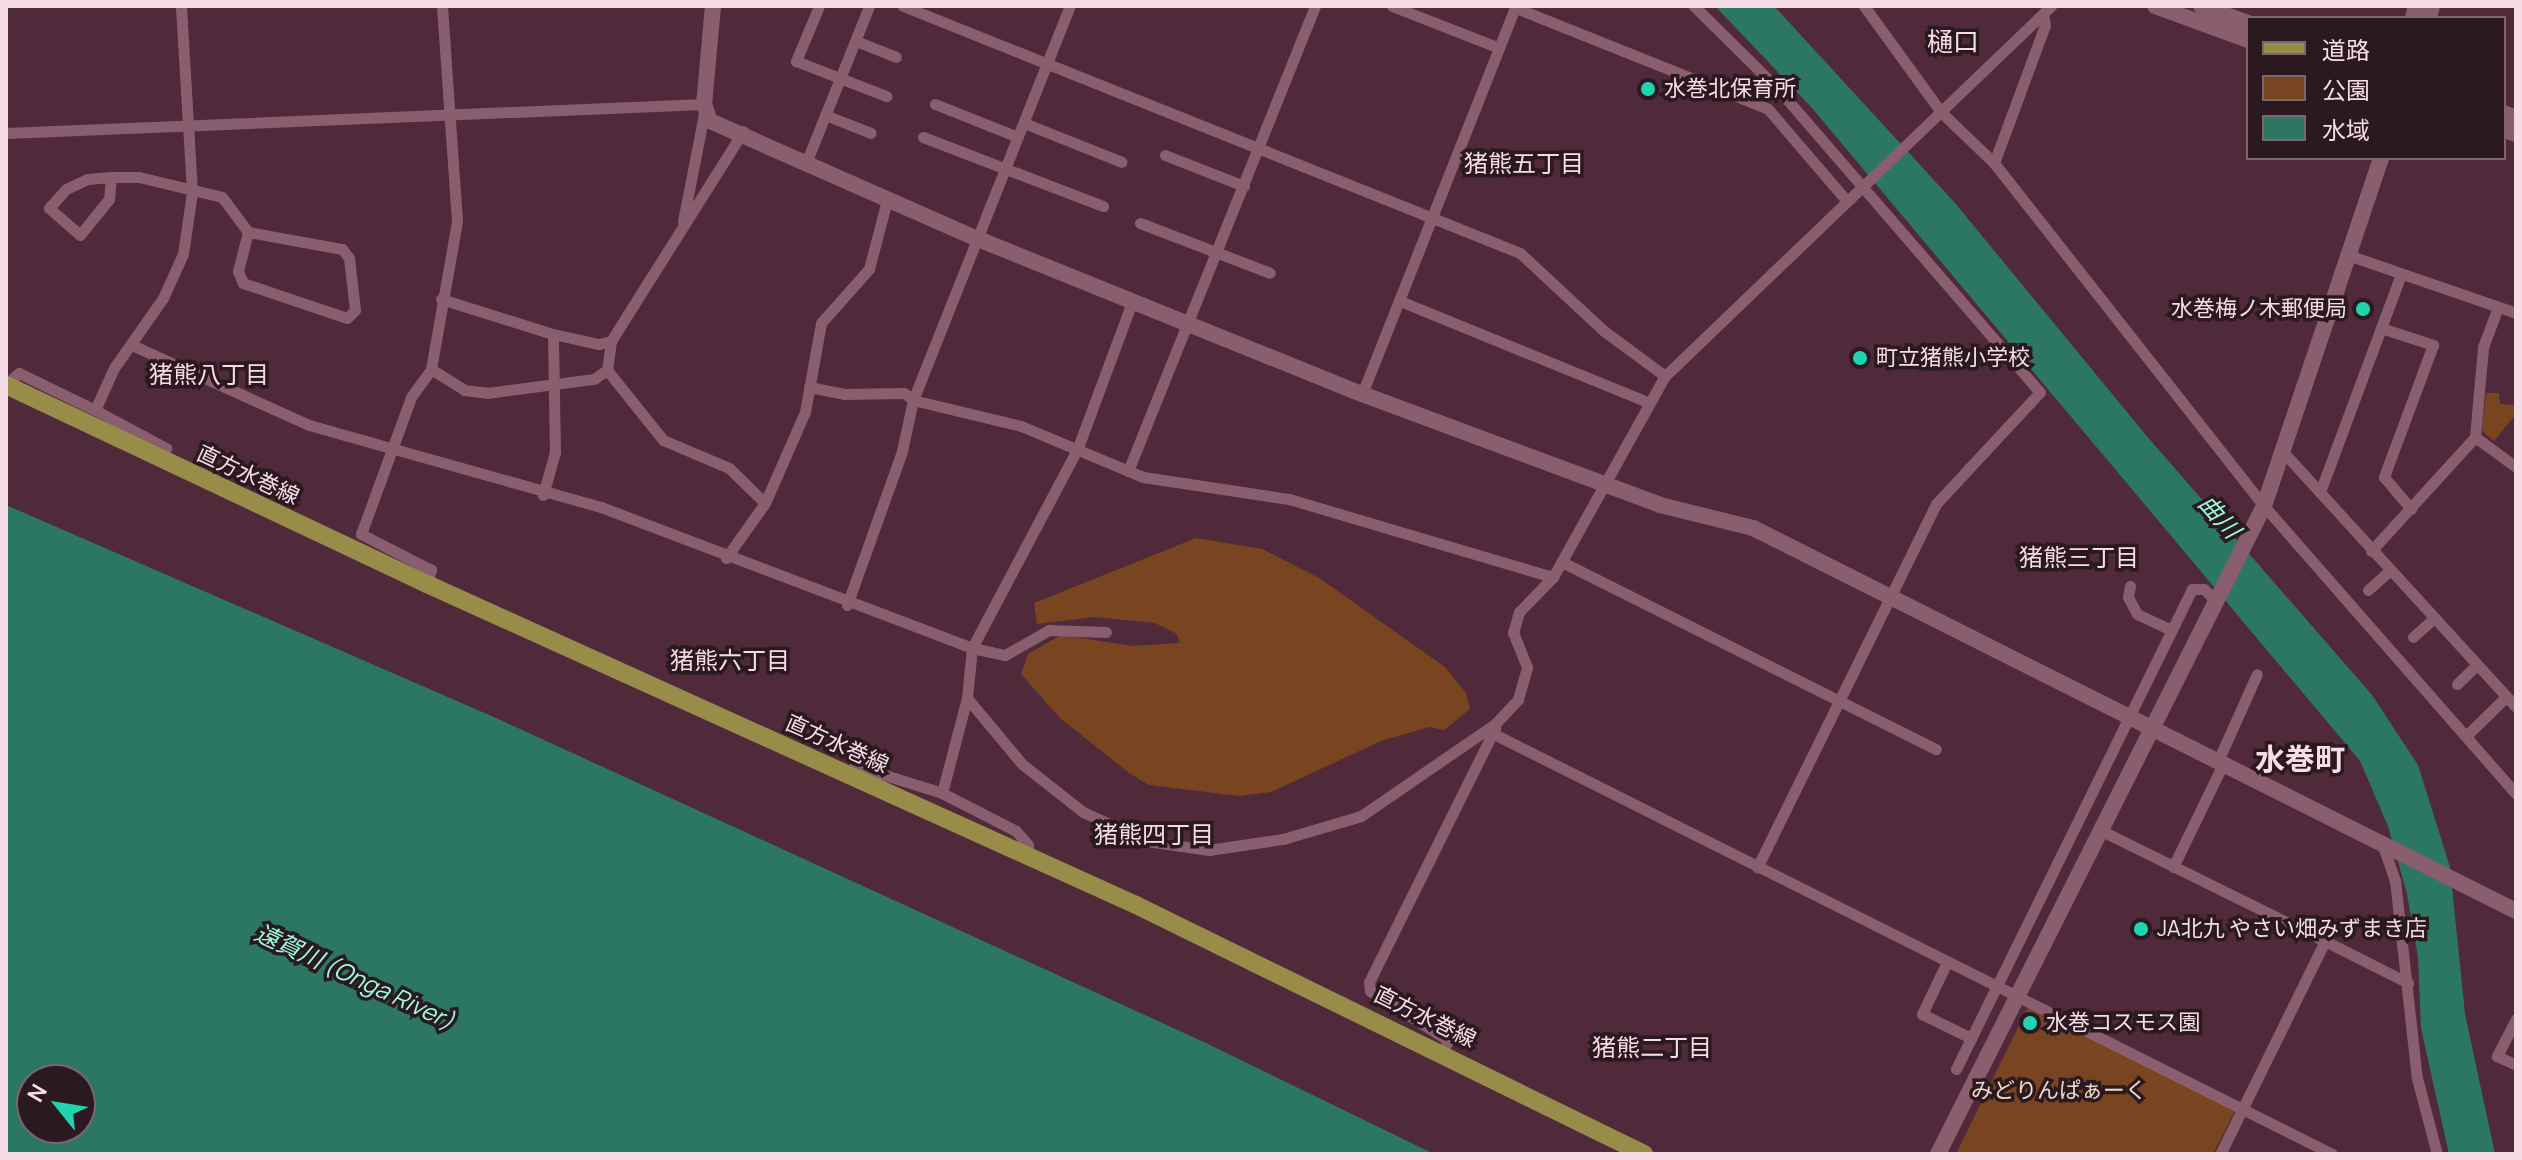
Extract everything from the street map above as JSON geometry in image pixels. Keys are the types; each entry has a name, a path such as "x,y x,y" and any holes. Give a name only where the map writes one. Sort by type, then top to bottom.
{"main road":[{"name":"直方水巻線","path":"6,385 160,461 427,584 1028,855 1443,1052 1644,1154"}],"street":[{"path":"95,410 114,368 134,346 183,254 192,192 181,6"},
{"path":"427,584 431,570 361,534 395,451 411,397 431,369 457,221 447,114 442,6"},
{"path":"682,225 704,109 713,6"},
{"path":"819,6 796,61 886,96"},
{"path":"806,163 869,6"},
{"path":"903,6 1520,253 1604,331 1665,376"},
{"path":"847,605 902,451 913,400 1070,6"},
{"path":"1128,471 1315,6"},
{"path":"1392,6 1499,48"},
{"path":"1694,6 1779,90 2040,392 1936,504 1757,867"},
{"path":"1864,6 1941,112 1994,163 2264,506 2516,794"},
{"path":"2155,6 2246,39"},
{"path":"2201,6 2246,22"},
{"path":"1362,394 1516,7 1768,109 1846,200"},
{"path":"1443,1052 1448,1040 1370,991 1369,982 1495,730 1527,680 1527,667 1513,633 1519,612 1553,577 1608,486 1665,376 2047,10"},
{"path":"1994,163 2045,25 2047,10"},
{"path":"856,41 896,57"},
{"path":"935,104 1018,137"},
{"path":"6,133 447,114 704,109 806,163 887,200 1362,394 1608,486 1753,528 2516,911"},
{"path":"825,115 871,133"},
{"path":"1024,123 1122,162"},
{"path":"743,131 611,341 607,370 663,440 729,468 765,503"},
{"path":"923,137 1103,206"},
{"path":"1165,155 1244,186"},
{"path":"1938,1154 2264,506 2285,454 2380,160"},
{"path":"690,173 712,179"},
{"path":"111,177 109,199 80,235 49,208 66,189 87,179 111,177 139,177 222,197 248,232 342,249 349,258 355,310 347,318 243,283 238,271 248,232"},
{"path":"726,558 765,503 805,412 821,323 869,269 887,200"},
{"path":"1140,223 1270,273"},
{"path":"2348,255 2516,313"},
{"path":"2320,492 2401,274"},
{"path":"441,299 553,334 599,344 611,341"},
{"path":"1400,301 1650,403"},
{"path":"942,793 967,698 972,648 1077,450 1132,302"},
{"path":"2371,551 2475,437 2483,347 2498,307"},
{"path":"2381,328 2433,345 2384,477 2411,509"},
{"path":"543,495 555,452 553,334"},
{"path":"134,346 309,425 543,495 601,507 847,605 972,648 1005,655 1049,630 1106,632"},
{"path":"431,369 475,391 556,386 594,379 607,370"},
{"path":"6,385 19,373 95,410 166,448 160,461"},
{"path":"809,387 844,394 904,393 913,400 1021,426 1128,471 1189,488 1289,499 1553,577"},
{"path":"2475,437 2516,467"},
{"path":"2285,454 2516,707"},
{"path":"1562,562 1936,749"},
{"path":"2368,590 2389,571"},
{"path":"2130,586 2128,597 2137,614 2171,630"},
{"path":"1956,1069 2192,589 2204,589 2216,597"},
{"path":"2413,637 2434,618"},
{"path":"2457,684 2477,665"},
{"path":"2173,867 2257,674"},
{"path":"2467,735 2506,697"},
{"path":"967,698 1022,764 1083,812 1147,841 1209,850 1283,839 1361,816 1495,730"},
{"path":"1495,730 1757,867 2332,1154"},
{"path":"846,774 854,767 942,793 1016,831 1028,845 1028,855"},
{"path":"2100,830 2408,983"},
{"path":"2386,845 2395,880 2417,1078 2437,1154"},
{"path":"2220,1154 2325,941"},
{"path":"1947,962 1922,1014 1971,1038"},
{"path":"2516,1019 2497,1056 2516,1065"}],"green space":[{"path":"2486,393 2499,393 2500,404 2516,405 2516,414 2494,441 2482,431"},
{"path":"1196,538 1262,549 1319,578 1445,667 1466,693 1470,709 1444,730 1429,727 1381,741 1271,792 1239,796 1149,785 1129,773 1060,718 1021,674 1028,654 1061,635 1132,646 1180,643 1177,634 1155,623 1094,617 1037,624 1034,603"},
{"name":"みどりんぱぁーく","path":"2028,1007 2236,1109 2213,1154 1956,1154"}],"water":[{"path":"1715,6 1774,6 1955,203 2145,434 2372,695 2418,765 2450,867 2465,1014 2495,1154 2449,1154 2421,1028 2418,957 2407,894 2388,826 2360,761 1812,108"},
{"name":"遠賀川 (Onga River)","path":"6,505 496,718 1206,1043 1434,1154 6,1154"}],"place":[{"name":"水巻北保育所","path":"1648,89"},
{"name":"水巻梅ノ木郵便局","path":"2363,309"},
{"name":"町立猪熊小学校","path":"1860,358"},
{"name":"JA北九 やさい畑みずまき店","path":"2141,929"},
{"name":"水巻コスモス園","path":"2030,1023"}],"district":[{"name":"樋口","path":"1953,42"},
{"name":"猪熊五丁目","path":"1524,163"},
{"name":"猪熊八丁目","path":"209,374"},
{"name":"猪熊三丁目","path":"2079,557"},
{"name":"猪熊六丁目","path":"730,660"},
{"name":"水巻町","path":"2300,759"},
{"name":"猪熊四丁目","path":"1154,834"},
{"name":"猪熊二丁目","path":"1652,1047"}],"water label":[{"name":"曲川","path":"2220,516"}]}
